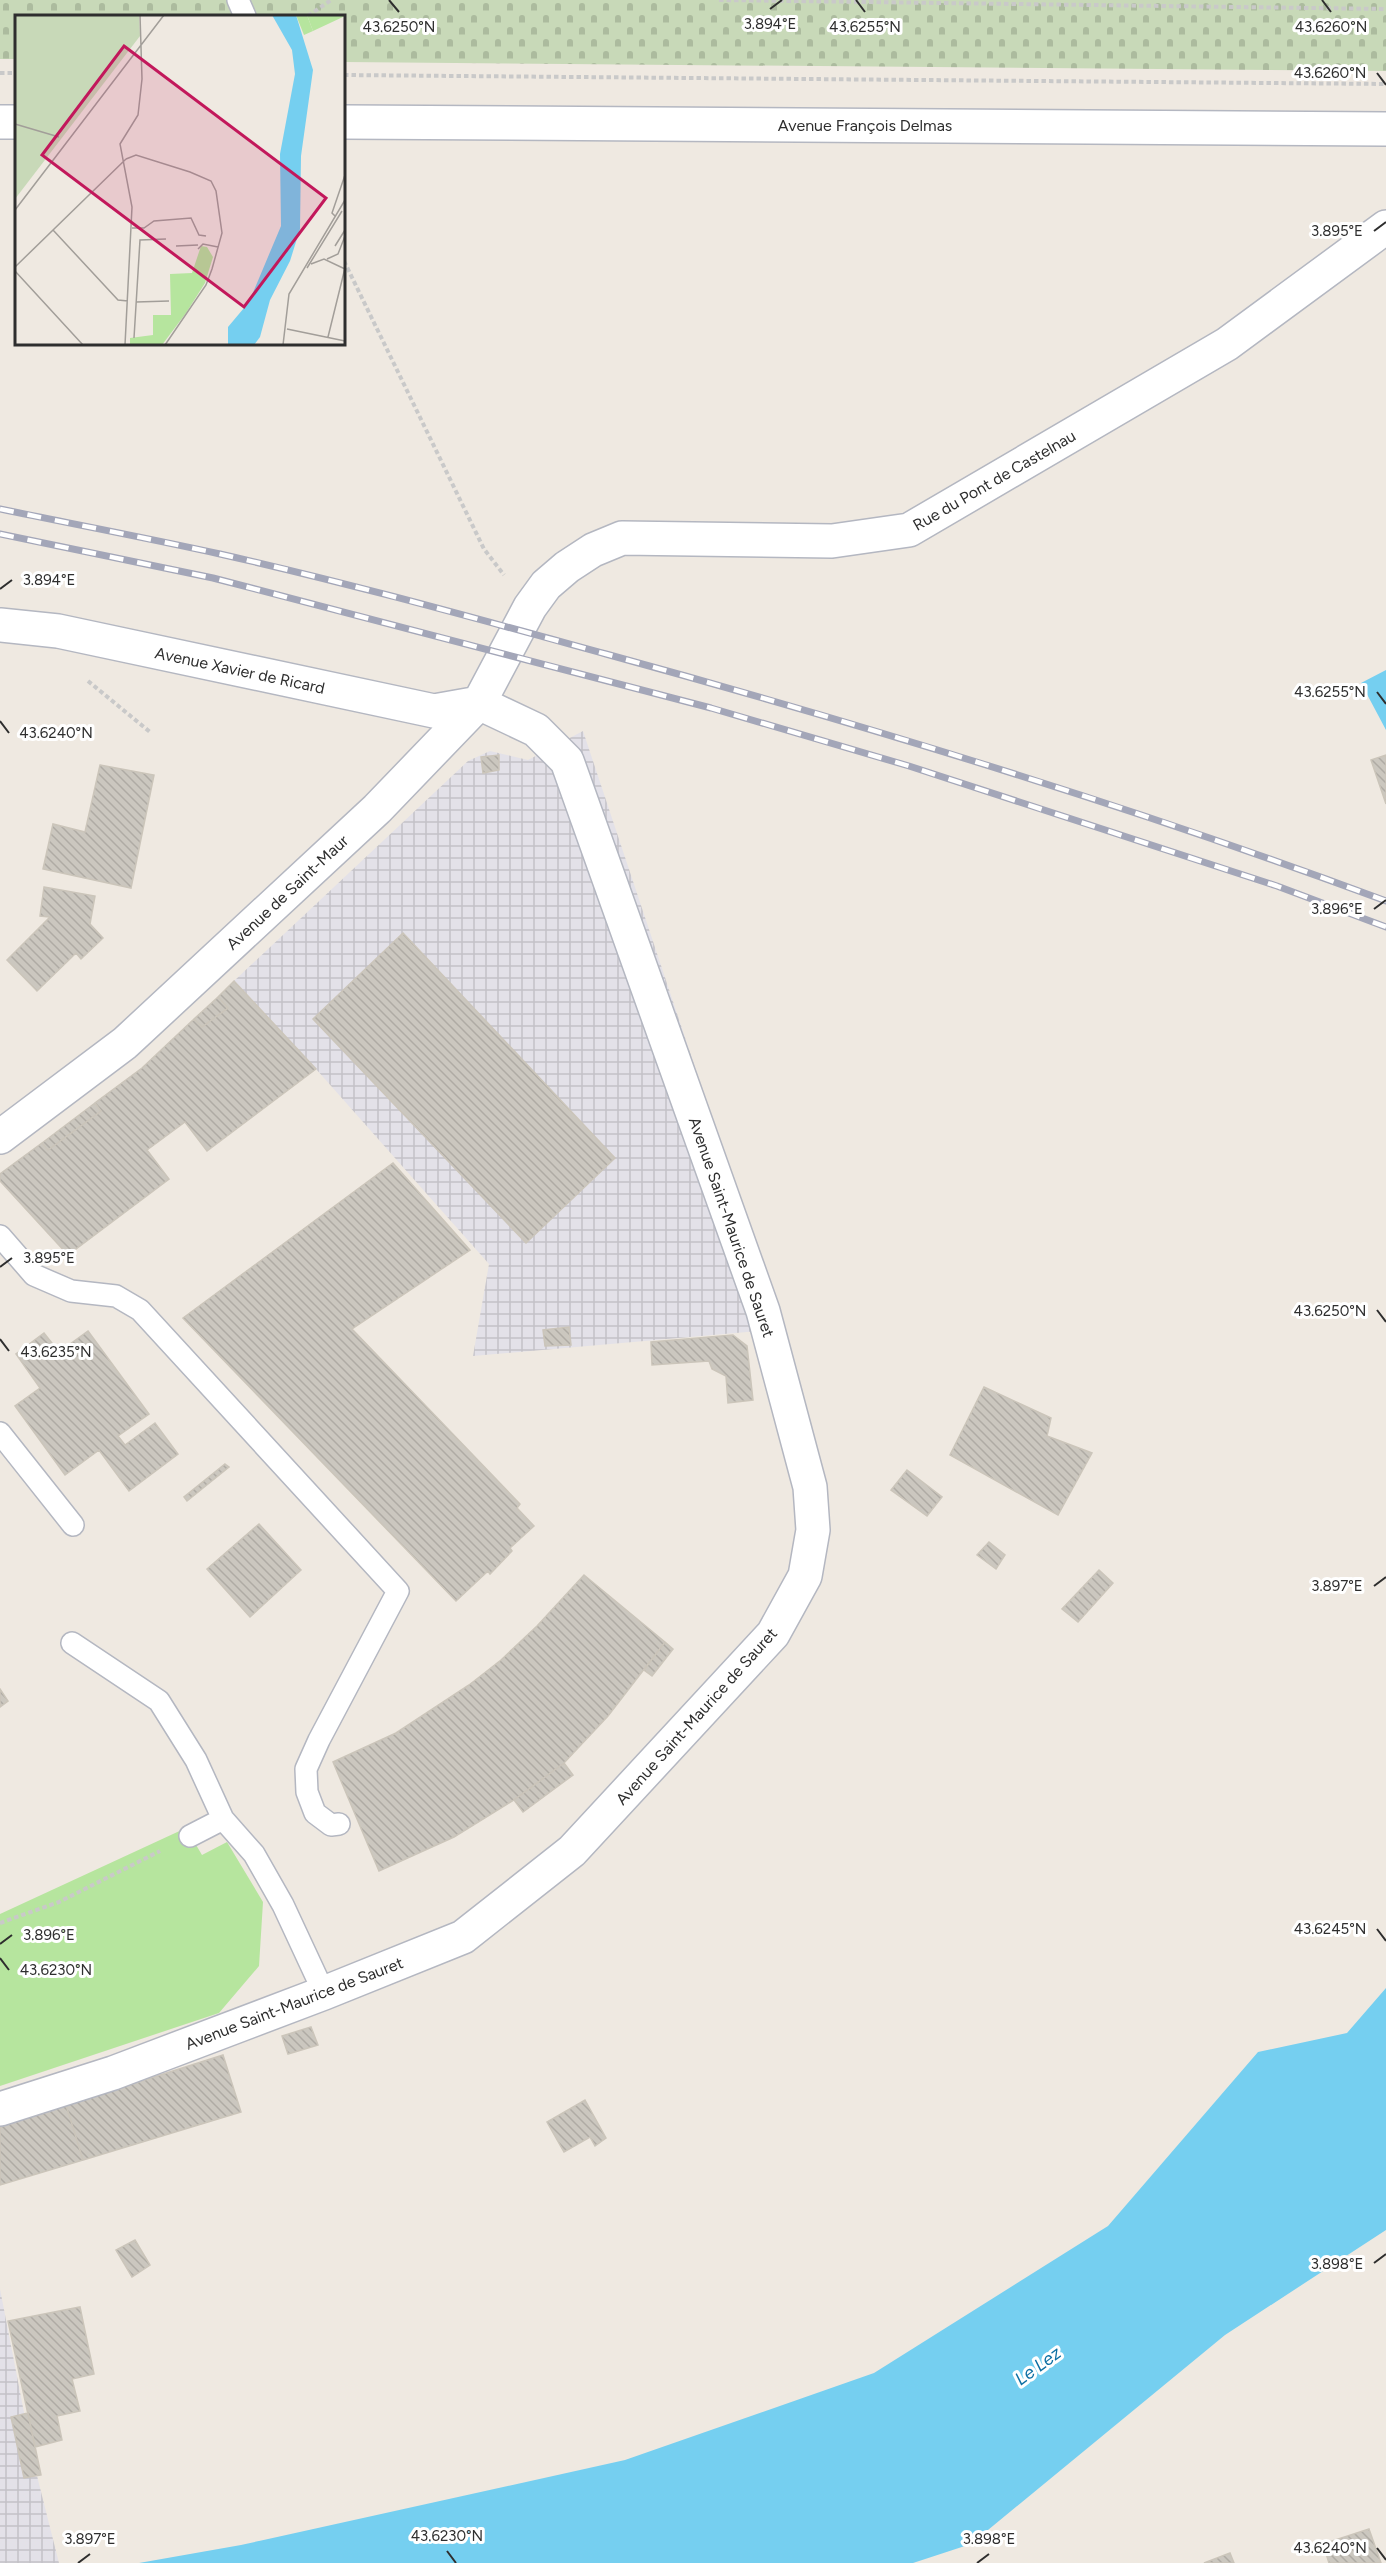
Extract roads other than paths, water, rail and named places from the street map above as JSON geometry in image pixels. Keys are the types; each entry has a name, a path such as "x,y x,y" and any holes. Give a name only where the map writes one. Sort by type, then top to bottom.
{"street":[{"name":"Avenue François Delmas","path":"345,122 1386,129"},
{"name":"Rue du Pont de Castelnau","path":"530,607 546,585 567,567 593,550 621,538 832,541 909,530 1227,345 1386,227"},
{"name":"Avenue de Saint-Maur","path":"0,1137 125,1043 377,809 479,704 530,607"},
{"name":"Avenue Xavier de Ricard","path":"0,625 58,631 434,711 479,704"},
{"name":"Avenue Saint-Maurice de Sauret","path":"0,2109 113,2073 324,1993 463,1936 572,1851 773,1634 805,1575 813,1530 810,1487 763,1311 567,761 536,730 479,704"}],"lane":[{"path":"238,0 245,15"},
{"path":"0,1236 34,1275 71,1291 116,1296 140,1311 398,1591 306,1769 307,1792 315,1813 331,1825 339,1824"},
{"path":"0,1433 74,1525"},
{"path":"72,1643 159,1701 196,1760 223,1819 254,1854 287,1914 324,1993"},
{"path":"190,1836 223,1819"}],"water":[{"path":"1386,670 1386,730 1361,683"},
{"name":"Le Lez","path":"1386,1988 1386,2230 1225,2335 971,2544 913,2563 139,2563 241,2545 625,2460 874,2373 1108,2226 1258,2052 1347,2033"}],"railway":[{"path":"0,509 268,565 705,681 1096,800 1194,832 1386,901"},
{"path":"0,534 213,578 711,708 909,766 1277,886 1386,927"}]}
